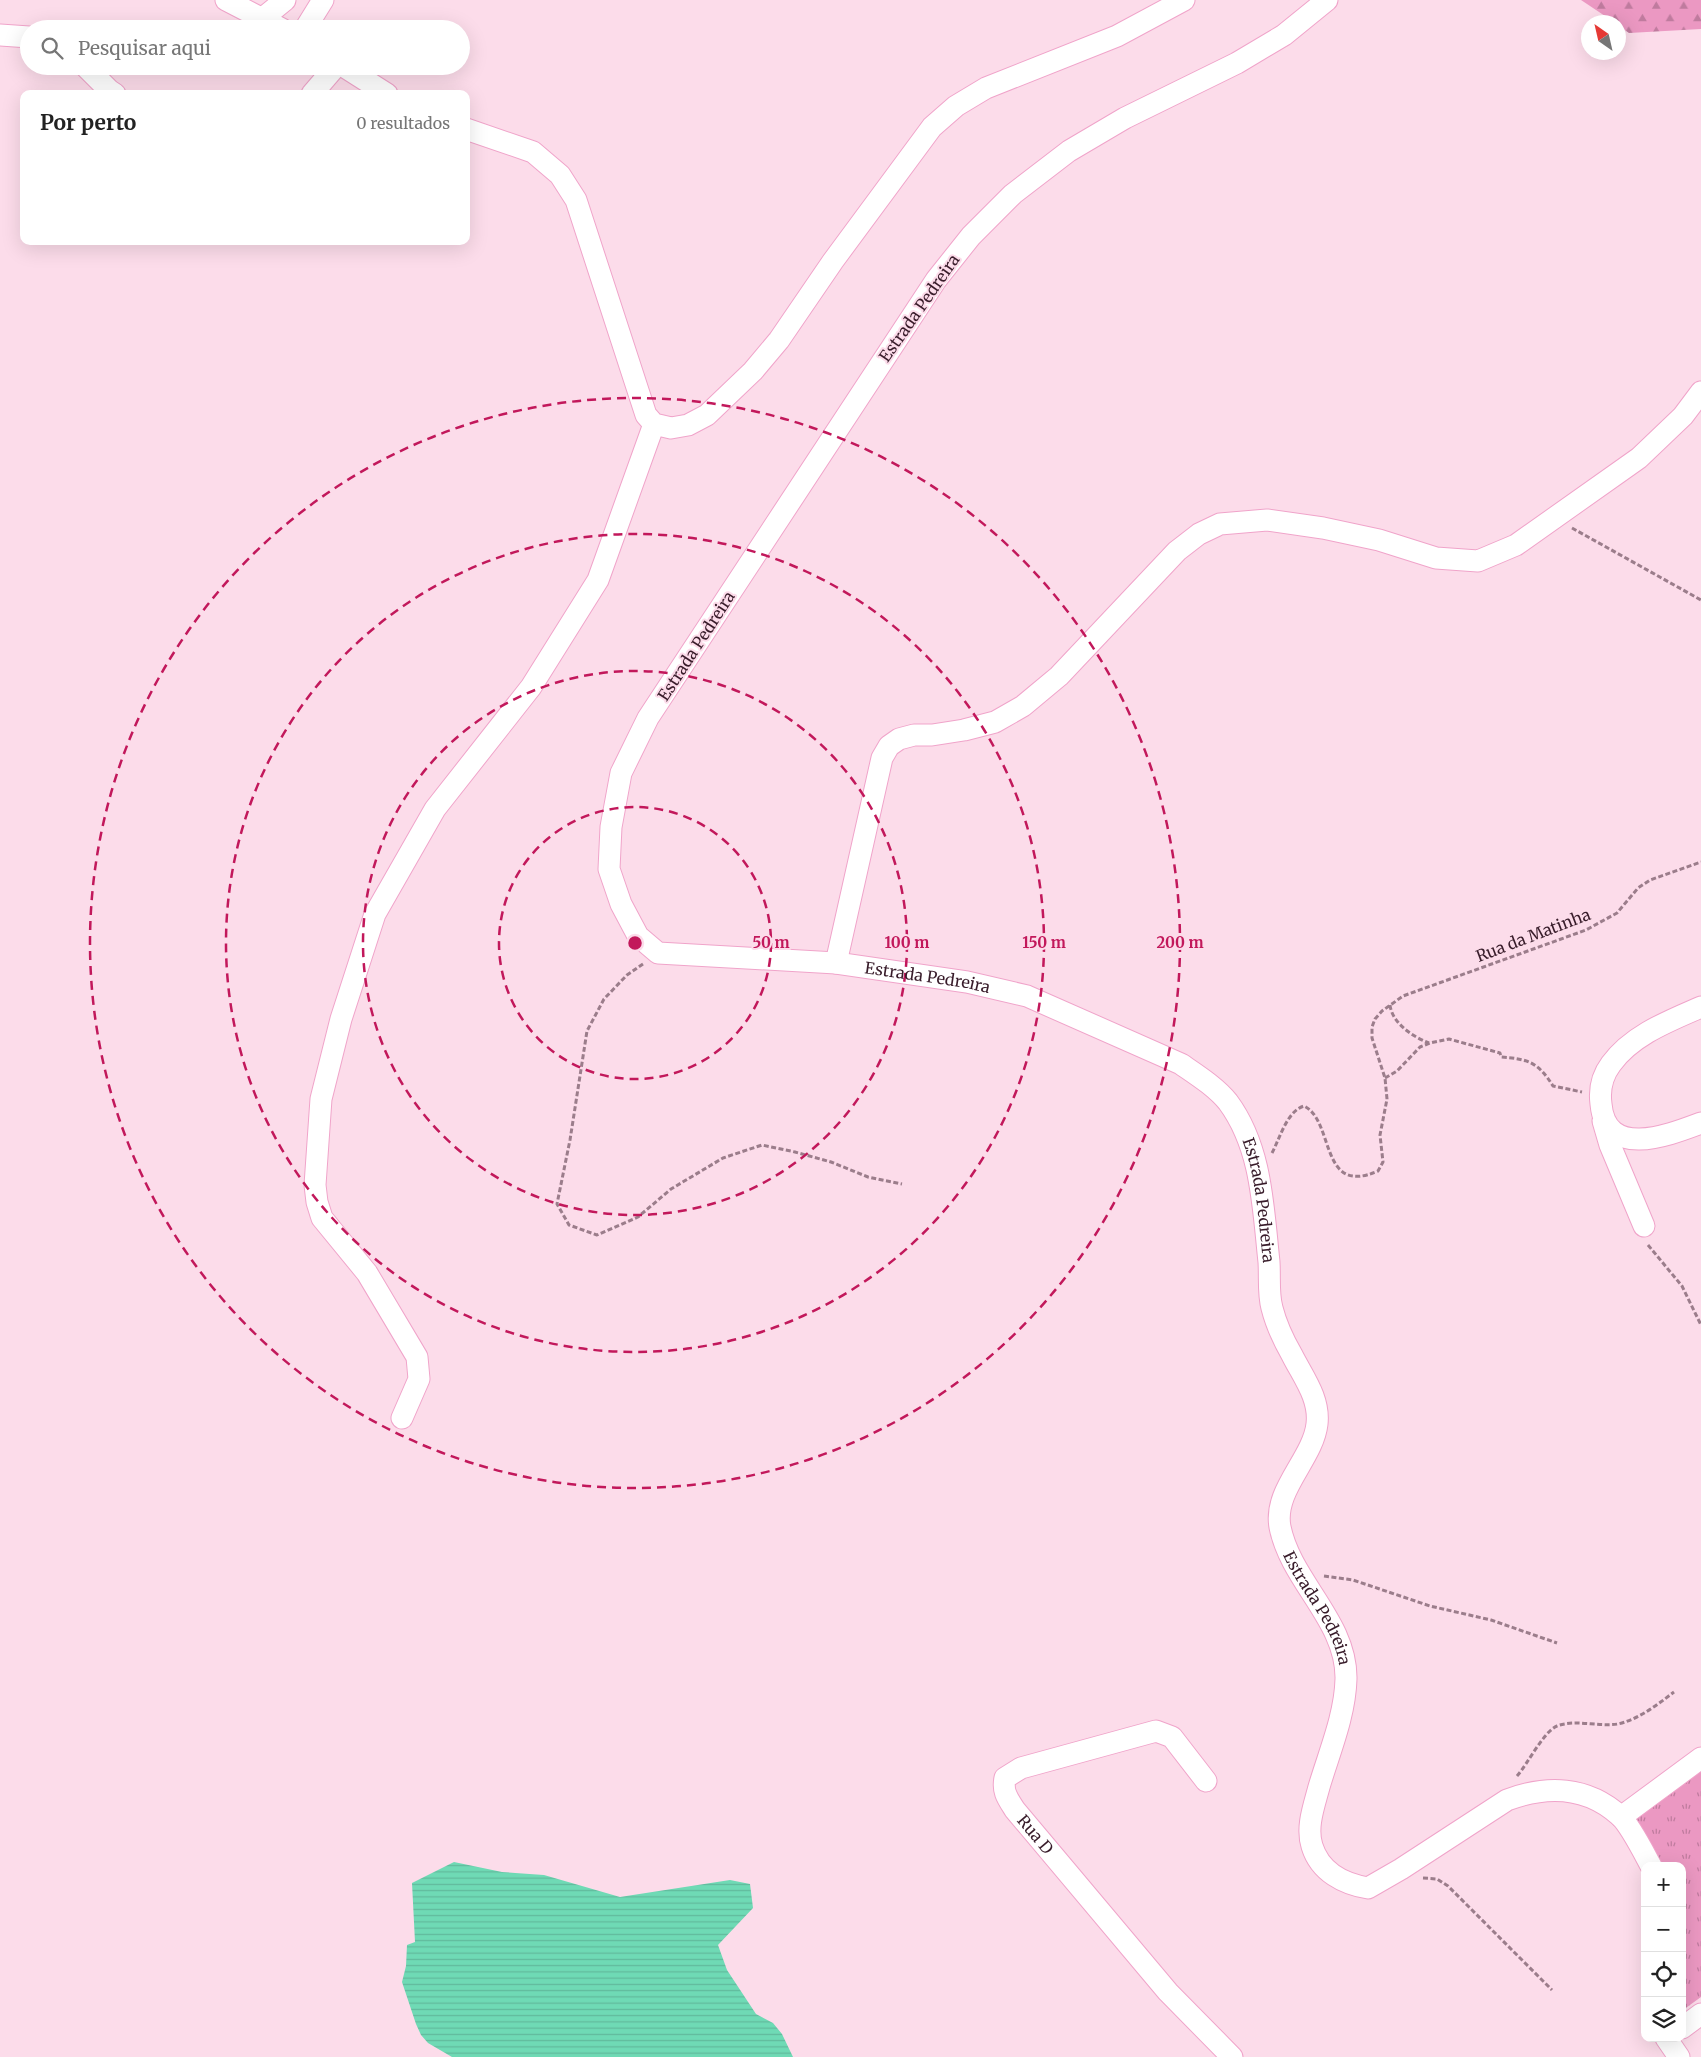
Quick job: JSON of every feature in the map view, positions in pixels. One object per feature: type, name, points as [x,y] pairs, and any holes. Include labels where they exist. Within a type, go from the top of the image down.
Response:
[{"type":"street","points":[[226,0],[266,20]]},
{"type":"street","points":[[262,18],[284,0]]},
{"type":"street","points":[[311,20],[323,0]]},
{"type":"street","points":[[470,130],[533,152],[560,175],[576,200],[646,415],[654,424],[671,428],[688,425],[707,415],[753,371],[779,340],[833,261],[932,127],[956,106],[986,88],[1117,36],[1184,0]]},
{"type":"street","name":"Estrada Pedreira","points":[[1327,0],[1284,35],[1237,63],[1126,118],[1069,152],[1013,194],[971,236],[936,280],[648,718],[622,773],[611,827],[609,869],[621,904],[638,936],[658,953],[836,963],[967,982],[1026,996],[1181,1064],[1201,1077],[1227,1101],[1251,1145],[1259,1176],[1270,1272],[1271,1307],[1317,1407],[1317,1426],[1280,1507],[1280,1526],[1288,1551],[1299,1573],[1329,1622],[1341,1646],[1346,1678],[1342,1710],[1310,1818],[1311,1846],[1320,1863],[1333,1876],[1349,1885],[1368,1888],[1508,1800],[1543,1790],[1568,1790],[1593,1799],[1622,1817],[1649,1862]]},
{"type":"street","points":[[0,35],[20,36]]},
{"type":"street","points":[[94,75],[109,90]]},
{"type":"street","points":[[315,90],[328,75]]},
{"type":"street","points":[[357,75],[381,90]]},
{"type":"street","points":[[836,963],[882,758],[889,746],[899,739],[914,735],[932,735],[964,730],[995,722],[1024,706],[1059,676],[1142,591],[1177,552],[1199,534],[1220,524],[1267,520],[1323,528],[1379,540],[1436,558],[1478,561],[1516,546],[1639,458],[1683,416],[1701,392]]},
{"type":"street","points":[[402,1418],[418,1378],[417,1357],[367,1273],[322,1218],[317,1202],[315,1185],[321,1099],[341,1019],[375,914],[434,809],[531,687],[598,580],[654,424]]},
{"type":"street","points":[[1644,1226],[1606,1135],[1601,1106],[1604,1075],[1612,1063],[1632,1044],[1652,1030],[1701,1007]]},
{"type":"street","points":[[1601,1106],[1616,1133],[1626,1138],[1637,1140],[1659,1137],[1701,1123]]},
{"type":"street","name":"Rua D","points":[[1206,1781],[1172,1737],[1156,1731],[1021,1768],[1006,1778],[1004,1786],[1008,1799],[1015,1810],[1168,1992],[1232,2057]]},
{"type":"street","points":[[1622,1817],[1701,1758]]},
{"type":"street","points":[[1686,2025],[1701,2014]]},
{"type":"street","points":[[1673,2042],[1679,2057]]},
{"type":"path","points":[[1554,518],[1701,600]]},
{"type":"path","name":"Rua da Matinha","points":[[1385,1078],[1375,1051],[1372,1027],[1375,1019],[1403,996],[1586,930],[1618,912],[1638,888],[1650,880],[1701,862]]},
{"type":"path","points":[[658,953],[627,975],[604,999],[587,1031],[570,1140],[557,1204],[569,1225],[597,1235],[638,1217],[671,1189],[723,1158],[762,1146],[796,1152],[831,1162],[868,1177],[902,1184]]},
{"type":"path","points":[[1390,1005],[1391,1013],[1398,1023],[1422,1040],[1430,1043]]},
{"type":"path","points":[[1259,1176],[1292,1114],[1298,1108],[1304,1106],[1310,1109],[1316,1118],[1328,1148],[1338,1167],[1345,1174],[1357,1177],[1378,1171],[1383,1162],[1380,1135],[1387,1099],[1385,1078],[1397,1071],[1420,1047],[1449,1039],[1500,1053],[1501,1058],[1526,1059],[1540,1068],[1553,1086],[1601,1106]]},
{"type":"path","points":[[1644,1226],[1636,1230],[1682,1286],[1701,1326]]},
{"type":"path","points":[[1299,1573],[1353,1580],[1430,1606],[1491,1620],[1557,1643]]},
{"type":"path","points":[[1512,1781],[1533,1755],[1544,1737],[1556,1726],[1617,1724],[1641,1715],[1674,1692]]},
{"type":"path","points":[[1421,1878],[1437,1879],[1448,1886],[1552,1990]]},
{"type":"green space","points":[[1581,0],[1701,0],[1701,29],[1629,33],[1626,31],[1626,15],[1604,15]]},
{"type":"green space","points":[[1701,1763],[1701,1997],[1686,2008],[1686,1862],[1659,1862],[1637,1824],[1636,1813]]},
{"type":"shaded area","points":[[454,1862],[502,1872],[544,1875],[620,1897],[730,1880],[750,1884],[753,1908],[718,1945],[727,1970],[756,2014],[773,2023],[782,2034],[793,2057],[452,2057],[428,2043],[421,2035],[402,1982],[406,1966],[407,1945],[415,1942],[412,1883]]}]
